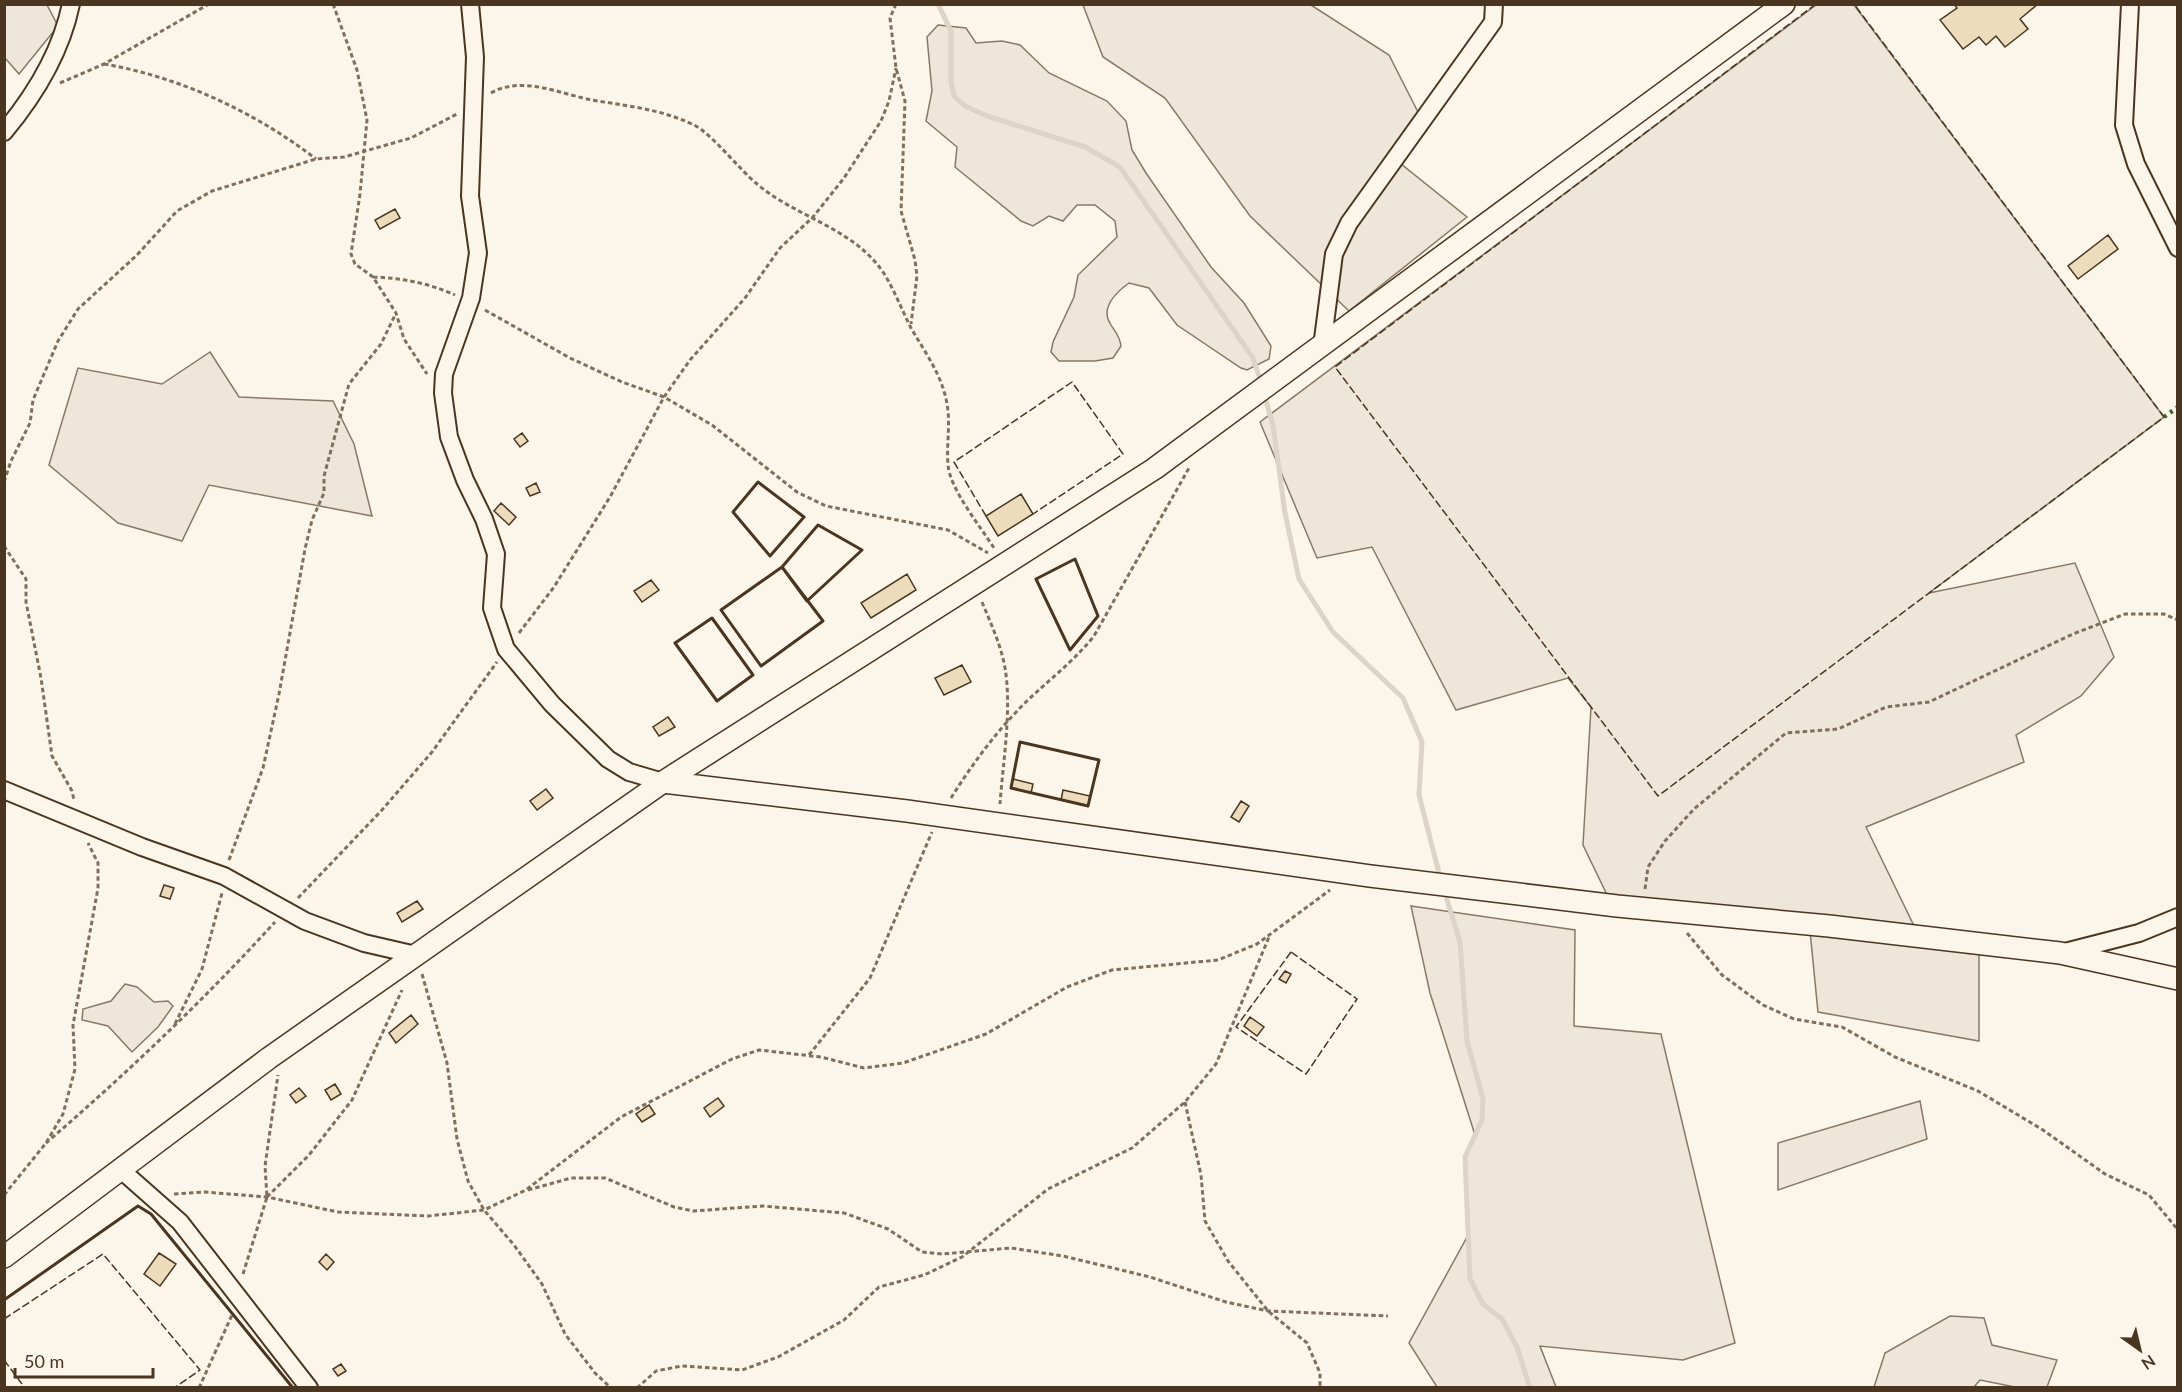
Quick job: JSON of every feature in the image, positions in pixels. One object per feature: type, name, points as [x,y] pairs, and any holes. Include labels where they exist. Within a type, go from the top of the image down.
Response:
[{"type":"street","points":[[4,132],[28,104],[65,34],[71,4]]},
{"type":"street","points":[[470,4],[475,57],[470,196],[478,253],[470,302],[444,374],[443,393],[449,437],[465,480],[484,519],[496,554],[492,608],[496,625],[507,649],[552,704],[608,759],[629,772],[663,782],[939,816],[1351,873],[1643,909],[1829,926],[2060,953],[2178,979]]},
{"type":"street","points":[[1322,347],[1334,254],[1349,223],[1493,22],[1494,4]]},
{"type":"street","points":[[4,1257],[282,1049],[663,782],[1154,469],[1784,4]]},
{"type":"street","points":[[2130,4],[2124,125],[2136,164],[2178,248]]},
{"type":"street","points":[[4,790],[78,822],[224,876],[305,921],[364,943],[416,955]]},
{"type":"street","points":[[2060,953],[2139,933],[2178,917]]},
{"type":"street","points":[[120,1170],[180,1222],[309,1388]]},
{"type":"path","points":[[28,104],[51,87],[104,64],[209,4]]},
{"type":"path","points":[[333,4],[357,70],[367,120],[351,254],[355,264],[373,277],[396,314],[404,339],[418,362],[443,393]]},
{"type":"path","points":[[896,4],[890,18],[896,68],[905,101],[901,211],[915,260],[917,276],[910,326]]},
{"type":"path","points":[[104,64],[142,70],[234,107],[289,138],[316,159]]},
{"type":"path","points":[[4,482],[11,461],[30,423],[33,400],[58,341],[78,309],[137,255],[177,211],[212,191],[316,159],[344,158],[411,138],[436,127],[498,89],[524,86],[647,108],[696,125],[758,185],[848,238],[872,256],[886,277],[943,387],[951,432],[948,465],[952,481],[1004,564]]},
{"type":"path","points":[[373,277],[402,278],[439,288],[513,324],[570,358],[622,382],[664,397],[712,425],[797,492],[826,506],[948,530],[975,543],[1004,564]]},
{"type":"path","points":[[175,1026],[202,969],[219,911],[224,876],[239,828],[263,768],[305,549],[312,520],[324,493],[324,476],[349,384],[381,344],[396,314]]},
{"type":"path","points":[[809,1055],[870,978],[939,816],[1006,723],[1029,699],[1076,659],[1094,636],[1168,501],[1193,462]]},
{"type":"path","points":[[4,546],[26,579],[27,602],[52,756],[72,791],[78,822],[98,863],[98,888],[73,1025],[75,1069],[63,1114],[46,1143],[4,1195]]},
{"type":"path","points":[[975,583],[1000,647],[1005,671],[1006,723],[999,824]]},
{"type":"path","points":[[1643,909],[1648,867],[1665,841],[1694,809],[1786,733],[1838,729],[1886,707],[1929,702],[2073,634],[2125,614],[2164,614],[2178,620]]},
{"type":"path","points":[[526,1190],[621,1117],[732,1059],[759,1050],[809,1055],[864,1068],[903,1063],[986,1034],[1067,987],[1112,970],[1218,960],[1257,944],[1351,873]]},
{"type":"path","points":[[1673,911],[1695,946],[1722,975],[1763,1005],[1794,1019],[1842,1027],[1894,1057],[1978,1091],[2043,1130],[2105,1174],[2149,1195],[2178,1230]]},
{"type":"path","points":[[636,1388],[656,1371],[682,1366],[742,1370],[778,1358],[844,1320],[879,1287],[924,1275],[967,1253],[1048,1189],[1132,1148],[1185,1102],[1216,1064],[1270,935]]},
{"type":"path","points":[[416,955],[447,1064],[457,1139],[465,1171],[484,1210],[542,1284],[565,1334],[595,1373],[611,1388]]},
{"type":"path","points":[[267,1197],[309,1155],[352,1100],[404,984]]},
{"type":"path","points":[[199,1388],[238,1295],[267,1197],[266,1166],[282,1049]]},
{"type":"path","points":[[1185,1102],[1201,1175],[1205,1221],[1228,1261],[1268,1311],[1307,1343],[1320,1373],[1320,1388]]},
{"type":"path","points":[[151,1195],[204,1192],[267,1197],[338,1212],[428,1216],[484,1210],[526,1190],[572,1178],[605,1178],[674,1207],[693,1211],[763,1206],[844,1213],[888,1229],[922,1252],[967,1253],[1011,1248],[1063,1256],[1150,1277],[1226,1302],[1268,1311],[1388,1316]]},
{"type":"shaded area","points":[[4,5],[47,5],[58,26],[19,74],[5,58]]},
{"type":"shaded area","points":[[1083,5],[1311,5],[1389,55],[1423,122],[1395,159],[1467,217],[1349,311],[1250,216],[1165,98],[1103,57]]},
{"type":"shaded area","points":[[1816,5],[1854,5],[2164,417],[1929,593],[2075,563],[2114,657],[2081,696],[2016,735],[2024,762],[1866,827],[1918,934],[1979,941],[1979,1041],[1818,1012],[1809,921],[1611,903],[1583,845],[1591,707],[1568,678],[1456,710],[1372,547],[1317,558],[1260,422]]},
{"type":"shaded area","points":[[938,25],[966,28],[976,43],[1002,41],[1020,45],[1049,73],[1107,101],[1126,121],[1132,150],[1146,173],[1211,267],[1244,303],[1271,346],[1269,359],[1247,370],[1241,368],[1177,325],[1149,288],[1129,283],[1116,294],[1108,308],[1108,319],[1119,337],[1121,346],[1113,358],[1095,361],[1059,361],[1051,352],[1053,342],[1074,297],[1078,275],[1117,237],[1115,221],[1095,205],[1077,205],[1063,221],[1049,216],[1033,226],[1021,221],[955,167],[957,147],[926,121],[932,91],[927,37]]},
{"type":"shaded area","points":[[210,352],[239,397],[333,401],[354,444],[372,516],[209,485],[182,541],[118,523],[49,465],[78,368],[162,384]]},
{"type":"shaded area","points":[[1411,906],[1575,930],[1574,1026],[1661,1034],[1735,1343],[1683,1360],[1540,1346],[1556,1387],[1437,1387],[1409,1343],[1467,1237],[1465,1157],[1475,1135],[1430,993]]},
{"type":"shaded area","points":[[125,984],[137,987],[154,1002],[168,1001],[173,1006],[158,1027],[132,1052],[108,1026],[82,1020],[83,1009],[111,1001]]},
{"type":"shaded area","points":[[1920,1101],[1927,1139],[1778,1190],[1778,1143]]},
{"type":"shaded area","points":[[1950,1316],[1984,1318],[1992,1345],[2057,1360],[2047,1387],[2015,1387],[1980,1380],[1974,1387],[1874,1387],[1885,1353]]},
{"type":"building","points":[[1954,4],[2038,4],[2020,19],[2028,29],[2005,47],[1996,36],[1986,45],[1979,37],[1963,49],[1940,20],[1957,8]]},
{"type":"building","points":[[395,209],[400,218],[380,229],[375,220]]},
{"type":"building","points":[[2108,235],[2118,249],[2078,279],[2068,266]]},
{"type":"building","points":[[522,433],[528,441],[520,447],[514,439]]},
{"type":"building","points":[[536,483],[540,492],[530,496],[526,488]]},
{"type":"building","points":[[1021,494],[1033,514],[998,536],[986,516]]},
{"type":"building","points":[[501,503],[516,517],[509,525],[494,511]]},
{"type":"building","points":[[907,574],[916,590],[871,618],[861,603]]},
{"type":"building","points":[[651,580],[659,590],[642,602],[634,591]]},
{"type":"building","points":[[962,665],[971,682],[944,695],[935,678]]},
{"type":"building","points":[[668,717],[675,727],[659,736],[653,727]]},
{"type":"building","points":[[1013,779],[1033,784],[1031,793],[1011,788]]},
{"type":"building","points":[[546,789],[553,798],[537,810],[530,801]]},
{"type":"building","points":[[1063,790],[1090,796],[1088,806],[1061,800]]},
{"type":"building","points":[[1241,801],[1249,806],[1239,822],[1231,817]]},
{"type":"building","points":[[164,885],[174,888],[170,899],[160,896]]},
{"type":"building","points":[[417,901],[423,909],[402,922],[397,913]]},
{"type":"building","points":[[1285,971],[1291,974],[1286,983],[1279,979]]},
{"type":"building","points":[[411,1015],[418,1024],[396,1043],[389,1033]]},
{"type":"building","points":[[1250,1017],[1264,1027],[1257,1036],[1244,1026]]},
{"type":"building","points":[[335,1084],[341,1094],[331,1100],[325,1090]]},
{"type":"building","points":[[299,1088],[306,1096],[296,1103],[290,1095]]},
{"type":"building","points":[[718,1098],[724,1106],[710,1117],[704,1108]]},
{"type":"building","points":[[649,1105],[655,1114],[642,1122],[636,1114]]},
{"type":"building","points":[[159,1253],[176,1264],[160,1286],[144,1274]]},
{"type":"building","points":[[326,1254],[334,1262],[327,1270],[319,1262]]},
{"type":"building","points":[[341,1364],[346,1371],[338,1376],[333,1369]]},
{"type":"waterway","points":[[938,4],[951,31],[951,81],[954,96],[965,106],[987,116],[1085,147],[1120,167],[1253,358],[1262,385]]},
{"type":"waterway","points":[[1264,394],[1273,425],[1285,513],[1299,579],[1333,632],[1403,698],[1422,742],[1419,795],[1441,881]]},
{"type":"waterway","points":[[1444,890],[1460,942],[1467,1041],[1483,1099],[1482,1120],[1465,1157],[1470,1279],[1483,1304],[1502,1319],[1517,1347],[1530,1388]]},
{"type":"hedge","points":[[2164,417],[2178,407]]},
{"type":"fence","points":[[1816,4],[1335,367],[1658,796],[2164,417],[1854,4]]},
{"type":"fence","points":[[986,516],[954,462],[1072,382],[1123,454],[1033,514]]},
{"type":"fence","points":[[1291,952],[1357,999],[1306,1074],[1236,1027],[1291,952]]},
{"type":"fence","points":[[4,1319],[103,1254],[200,1370],[174,1388]]},
{"type":"fence","points":[[4,1360],[25,1388]]},
{"type":"wall","points":[[758,482],[804,517],[770,556],[733,512],[758,482]]},
{"type":"wall","points":[[818,525],[862,550],[807,601],[782,567],[818,525]]},
{"type":"wall","points":[[1075,559],[1098,616],[1070,650],[1036,579],[1075,559]]},
{"type":"wall","points":[[782,567],[823,621],[761,666],[721,610],[782,567]]},
{"type":"wall","points":[[712,618],[753,675],[717,701],[675,643],[712,618]]},
{"type":"wall","points":[[1020,742],[1099,760],[1088,806],[1011,788],[1020,742]]},
{"type":"wall","points":[[4,1300],[138,1206],[151,1214],[293,1388]]}]
